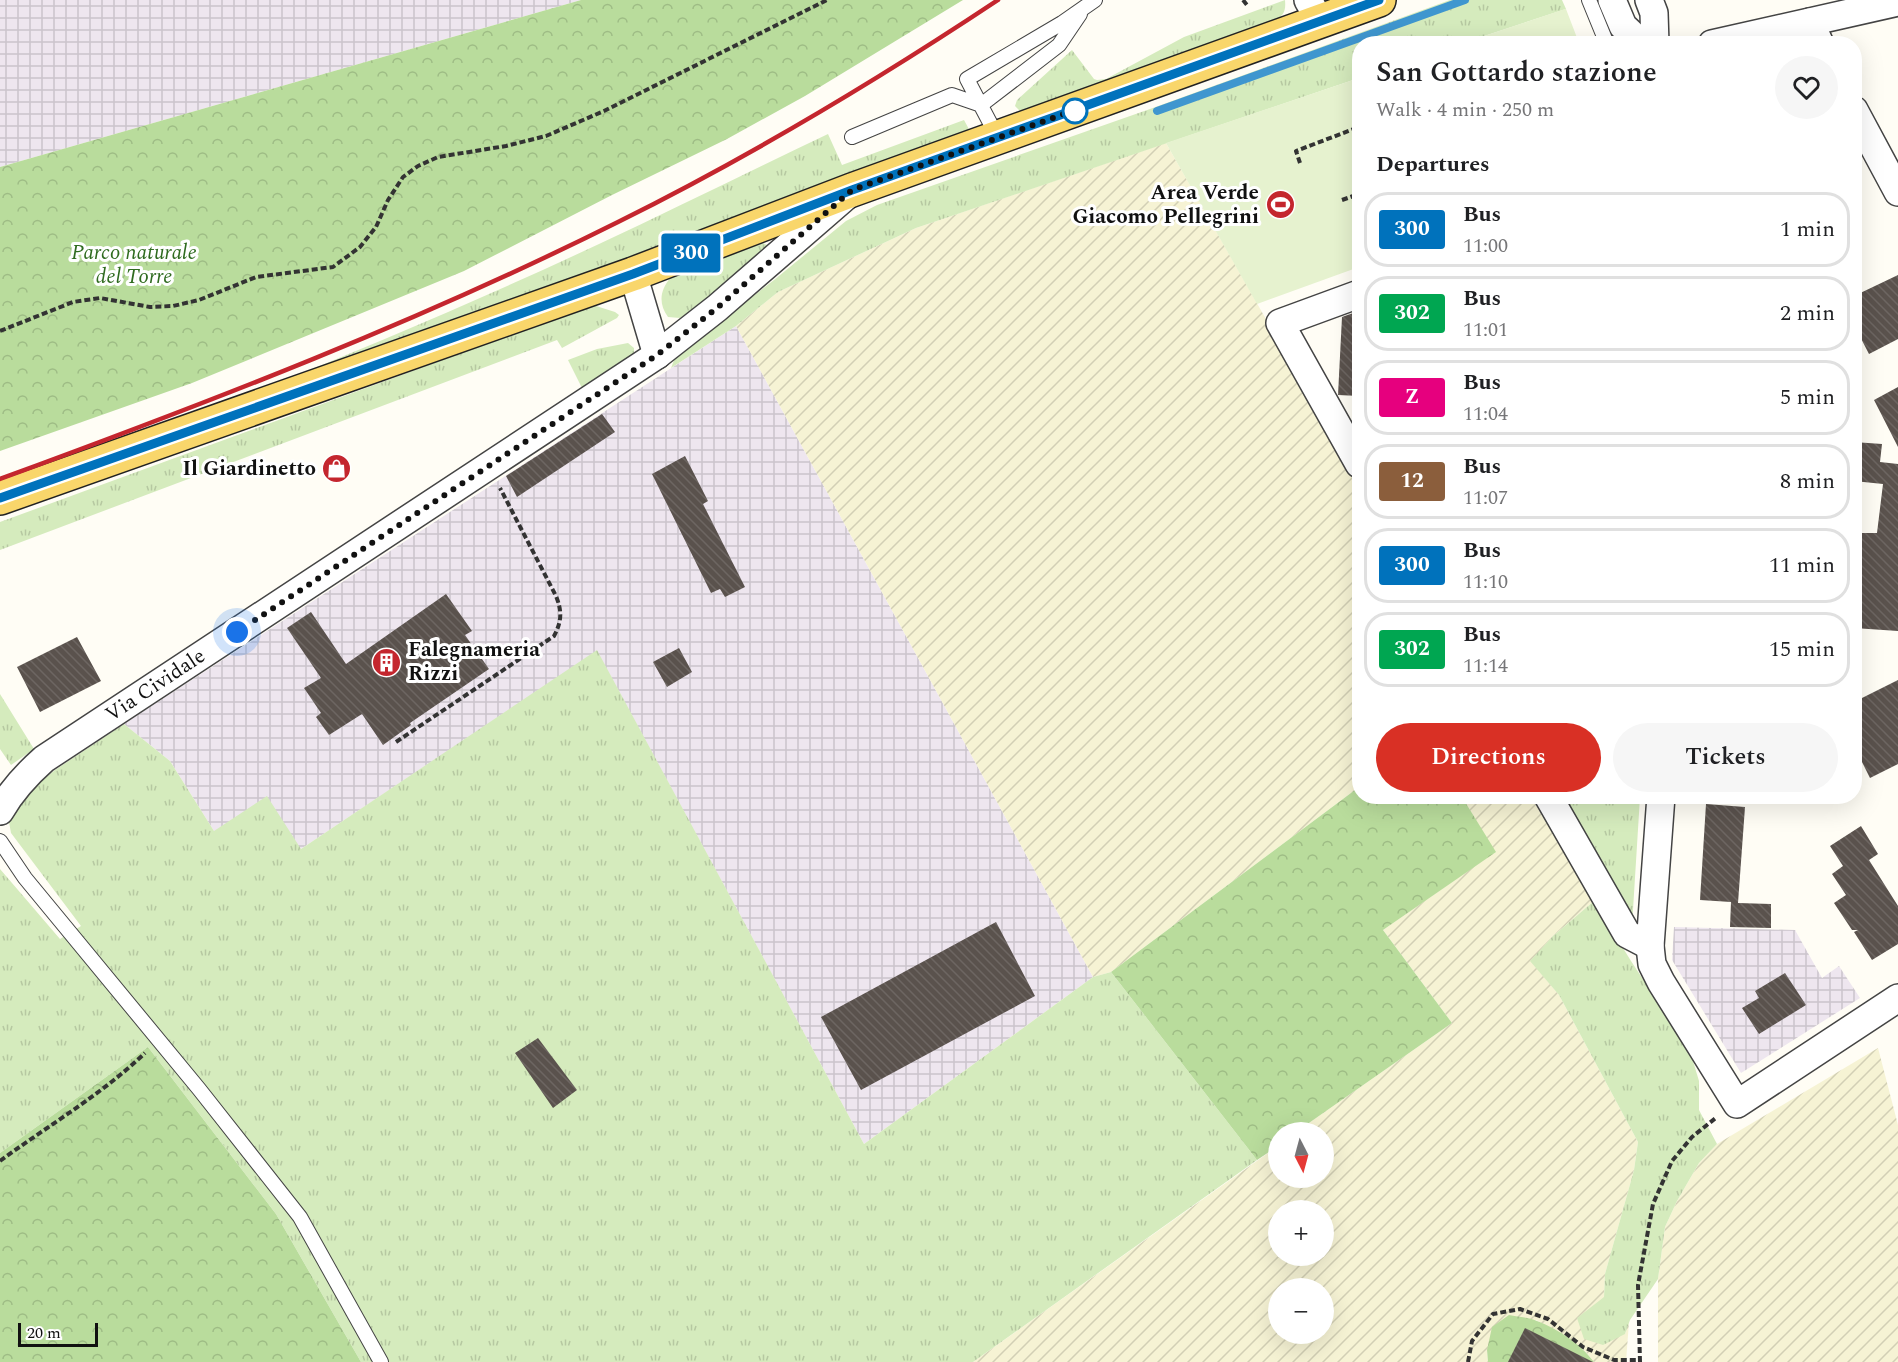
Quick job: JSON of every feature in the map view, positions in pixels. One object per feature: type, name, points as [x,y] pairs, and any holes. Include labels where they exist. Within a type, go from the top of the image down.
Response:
[{"type":"main road","name":"Via Cividale","points":[[0,498],[633,274],[852,190],[998,138],[1314,11],[1379,0]]},
{"type":"street","points":[[1612,0],[1623,26],[1634,36]]},
{"type":"street","points":[[1649,0],[1654,13],[1654,36]]},
{"type":"street","points":[[1787,36],[1815,33],[1898,2]]},
{"type":"street","points":[[1862,125],[1898,192]]},
{"type":"street","name":"Via Cividale","points":[[0,811],[24,776],[44,759],[489,466],[658,360],[852,190]]},
{"type":"street","points":[[633,274],[658,360]]},
{"type":"street","points":[[1352,297],[1281,323],[1352,451]]},
{"type":"street","points":[[1553,804],[1627,934],[1650,946]]},
{"type":"street","points":[[1660,804],[1650,956],[1656,973],[1737,1104],[1898,998]]},
{"type":"lane","points":[[1588,0],[1604,36]]},
{"type":"lane","points":[[981,105],[1059,45],[1090,4]]},
{"type":"lane","points":[[998,138],[968,78],[1090,4]]},
{"type":"lane","points":[[852,137],[952,95],[981,105]]},
{"type":"lane","points":[[0,841],[25,878],[159,1040],[300,1218],[381,1362]]},
{"type":"path","points":[[0,331],[73,302],[100,298],[150,307],[173,306],[199,300],[256,277],[333,267],[360,247],[375,227],[388,200],[403,177],[418,166],[438,157],[506,146],[546,136],[604,111],[827,0]]},
{"type":"path","points":[[1243,0],[1247,5]]},
{"type":"path","points":[[1300,163],[1296,151],[1352,130]]},
{"type":"path","points":[[1342,200],[1352,196]]},
{"type":"path","points":[[396,742],[554,636],[560,624],[561,615],[555,596],[489,466]]},
{"type":"path","points":[[0,1161],[75,1110],[125,1072],[159,1040]]},
{"type":"path","points":[[1468,1362],[1472,1341],[1493,1314],[1520,1309],[1548,1318],[1583,1347],[1614,1360],[1640,1361],[1638,1285],[1653,1204],[1672,1161],[1692,1137],[1707,1124]]},
{"type":"shaded area","points":[[0,0],[581,0],[0,167]]},
{"type":"shaded area","points":[[1166,143],[1352,471],[1352,792],[1111,972],[1093,977],[736,326],[778,292],[916,228]]},
{"type":"shaded area","points":[[736,326],[1093,977],[864,1144],[597,651],[301,849],[214,831],[170,761],[124,724]]},
{"type":"shaded area","points":[[1466,804],[1535,804],[1594,901],[1553,936],[1531,961],[1559,995],[1638,1142],[1634,1170],[1605,1274],[1604,1297],[1625,1334],[1629,1322],[1626,1362],[1594,1362],[1586,1352],[1562,1334],[1536,1320],[1487,1350],[1488,1362],[973,1362],[1268,1153],[1268,1188],[1334,1188],[1334,1122],[1310,1122],[1452,1023],[1383,930],[1495,852]]},
{"type":"shaded area","points":[[1674,927],[1795,930],[1822,978],[1839,966],[1860,998],[1741,1073],[1672,960]]},
{"type":"shaded area","points":[[1878,1048],[1898,1125],[1898,1362],[1658,1362],[1658,1279],[1665,1227],[1699,1163],[1717,1144]]},
{"type":"green space","name":"Parco naturale del Torre","points":[[581,0],[963,0],[805,96],[727,139],[464,271],[192,383],[0,451],[0,167]]},
{"type":"green space","points":[[1285,0],[1284,12],[1275,21],[1022,113],[1015,106],[1017,100],[1072,50],[1094,79],[1106,79],[1184,37]]},
{"type":"green space","points":[[1450,0],[1562,0],[1566,9],[1484,36],[1352,36],[1352,80],[916,228],[778,292],[736,326],[671,368],[676,355],[846,221],[877,205]]},
{"type":"green space","points":[[1565,9],[1576,36],[1484,36]]},
{"type":"green space","name":"Area Verde Giacomo Pellegrini","points":[[1352,80],[1352,270],[1257,304],[1166,143]]},
{"type":"green space","points":[[964,120],[971,133],[215,408],[504,287],[828,134],[842,165]]},
{"type":"green space","points":[[763,243],[768,248],[730,286],[680,318],[668,317],[663,307],[662,297],[664,287],[671,277]]},
{"type":"green space","points":[[593,305],[619,315],[562,348],[557,340],[0,550],[0,522]]},
{"type":"green space","points":[[628,343],[634,348],[634,353],[617,367],[582,388],[568,360],[597,349]]},
{"type":"green space","points":[[597,650],[864,1144],[1093,977],[1111,972],[1257,1160],[973,1362],[361,1362],[276,1214],[148,1047],[0,1153],[0,869],[60,939],[81,926],[11,833],[9,822],[24,795],[55,770],[124,724],[170,761],[214,831],[267,796],[301,849]]},
{"type":"green space","points":[[0,694],[34,749],[11,765],[0,749]]},
{"type":"green space","points":[[1352,792],[1352,804],[1466,804],[1496,852],[1383,930],[1452,1023],[1310,1122],[1268,1122],[1268,1153],[1257,1160],[1111,972]]},
{"type":"green space","points":[[1563,804],[1640,804],[1632,926]]},
{"type":"green space","points":[[1594,901],[1690,1051],[1699,1081],[1699,1110],[1717,1144],[1699,1163],[1665,1227],[1658,1279],[1630,1320],[1625,1334],[1603,1345],[1584,1339],[1577,1318],[1604,1297],[1605,1274],[1634,1170],[1638,1142],[1559,995],[1530,961],[1553,936]]},
{"type":"green space","points":[[148,1047],[276,1214],[361,1362],[0,1362],[0,1153]]},
{"type":"green space","points":[[1509,1315],[1534,1320],[1553,1328],[1576,1343],[1594,1362],[1488,1362],[1487,1350],[1492,1327]]},
{"type":"building","points":[[1898,275],[1898,339],[1869,354],[1862,340],[1862,292]]},
{"type":"building","points":[[1352,313],[1352,396],[1338,395],[1342,317]]},
{"type":"building","points":[[1898,387],[1898,447],[1874,400]]},
{"type":"building","points":[[602,414],[615,432],[517,497],[506,476]]},
{"type":"building","points":[[1862,443],[1882,444],[1880,462],[1898,464],[1898,631],[1862,629],[1862,533],[1877,533],[1883,484],[1862,482]]},
{"type":"building","points":[[685,456],[708,501],[703,504],[745,587],[725,597],[720,589],[711,593],[652,474]]},
{"type":"building","points":[[446,594],[472,631],[465,635],[489,669],[410,723],[411,725],[383,745],[362,714],[329,735],[316,717],[321,713],[304,688],[321,678],[287,628],[311,612],[346,664]]},
{"type":"building","points":[[77,637],[101,681],[40,712],[17,667]]},
{"type":"building","points":[[679,648],[692,672],[667,687],[653,662]]},
{"type":"building","points":[[1898,680],[1898,764],[1870,778],[1862,762],[1862,698]]},
{"type":"building","points":[[1706,804],[1745,807],[1738,903],[1771,904],[1771,928],[1730,927],[1731,902],[1700,900]]},
{"type":"building","points":[[1861,826],[1878,854],[1869,860],[1898,906],[1898,944],[1872,960],[1854,932],[1858,930],[1852,930],[1834,903],[1846,895],[1832,874],[1843,866],[1830,846]]},
{"type":"building","points":[[996,922],[1035,996],[861,1090],[821,1017]]},
{"type":"building","points":[[1785,973],[1806,1005],[1759,1034],[1742,1008],[1759,998],[1755,991]]},
{"type":"building","points":[[538,1038],[577,1090],[553,1108],[515,1053]]},
{"type":"building","points":[[1525,1328],[1593,1362],[1508,1362]]},
{"type":"waterway","points":[[1365,36],[1465,0]]},
{"type":"waterway","points":[[1157,111],[1352,41]]},
{"type":"railway","points":[[0,479],[313,359],[543,259],[764,145],[906,60],[998,0]]},
{"type":"bus line","name":"300","points":[[0,498],[693,253],[852,190],[1379,0]]},
{"type":"place","name":"Area Verde Giacomo Pellegrini","points":[[1280,205]]},
{"type":"place","name":"Il Giardinetto","points":[[337,469]]},
{"type":"place","name":"Falegnameria Rizzi","points":[[387,662]]},
{"type":"route","points":[[237,632],[657,355],[717,308],[852,190],[1078,109],[1075,111]]}]
